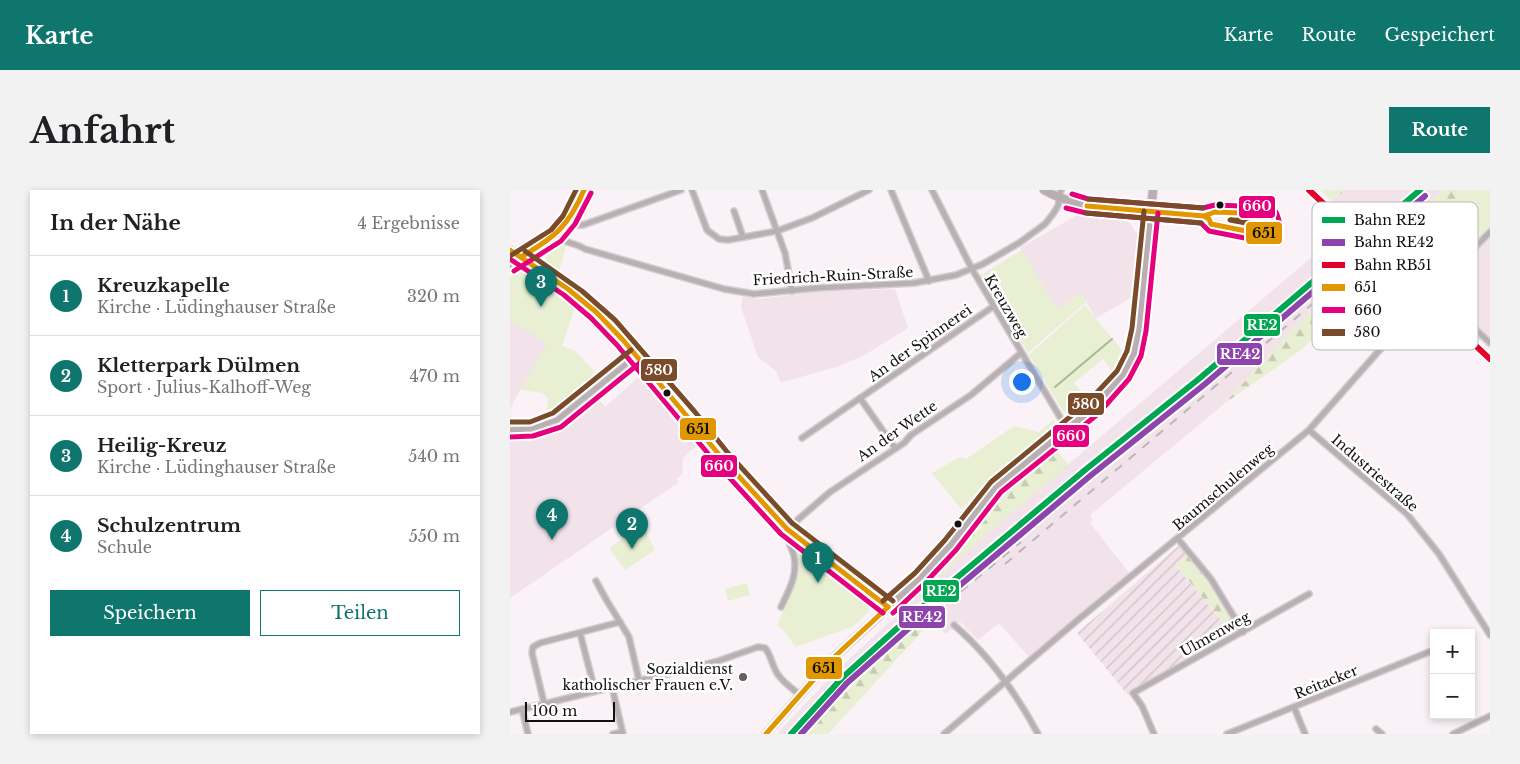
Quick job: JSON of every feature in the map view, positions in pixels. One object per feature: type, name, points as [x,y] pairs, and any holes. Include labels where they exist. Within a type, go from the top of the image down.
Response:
[{"type":"street","points":[[510,265],[556,236],[569,220],[584,190]]},
{"type":"street","points":[[569,220],[576,225],[583,225],[681,190]]},
{"type":"street","points":[[692,190],[710,233],[723,240],[777,231],[812,218],[869,190]]},
{"type":"street","points":[[762,190],[789,268],[792,290]]},
{"type":"street","points":[[891,190],[929,281]]},
{"type":"street","name":"Kreuzweg","points":[[932,190],[972,269],[1067,429]]},
{"type":"street","points":[[1044,190],[1060,194],[1087,206],[1194,215]]},
{"type":"street","points":[[766,734],[830,661],[920,578],[996,487],[1067,429],[1110,391],[1123,375],[1131,359],[1139,329],[1153,190]]},
{"type":"street","name":"Friedrich-Ruin-Straße","points":[[556,236],[586,249],[724,289],[742,292],[760,294],[792,290],[901,284],[929,281],[956,275],[972,269],[1018,243],[1045,224],[1058,206],[1060,194]]},
{"type":"street","points":[[734,211],[743,237]]},
{"type":"street","name":"Baumschulenweg","points":[[1478,244],[1490,232]]},
{"type":"street","points":[[510,250],[582,300],[609,325],[689,416],[722,458],[787,529],[888,607]]},
{"type":"street","name":"An der Spinnerei","points":[[802,438],[994,306]]},
{"type":"street","points":[[1478,332],[1490,343]]},
{"type":"street","name":"Baumschulenweg","points":[[944,734],[1309,430],[1380,350]]},
{"type":"street","name":"An der Wette","points":[[787,529],[825,495],[904,443],[911,435],[971,395],[1022,353]]},
{"type":"street","points":[[510,430],[531,429],[557,420],[636,356]]},
{"type":"street","name":"An der Spinnerei","points":[[860,398],[895,448]]},
{"type":"street","name":"Industriestraße","points":[[1309,430],[1407,514],[1439,554],[1490,635]]},
{"type":"street","points":[[781,607],[793,580],[795,570],[794,555],[786,534],[787,529]]},
{"type":"street","points":[[1178,539],[1211,578],[1243,632]]},
{"type":"street","points":[[596,581],[629,637],[639,680]]},
{"type":"street","name":"Ulmenweg","points":[[1154,734],[1142,706],[1133,693],[1308,594]]},
{"type":"street","points":[[544,703],[532,653],[533,647],[540,643],[620,622]]},
{"type":"street","points":[[954,624],[968,636],[1006,681],[1038,734]]},
{"type":"street","points":[[580,633],[595,691]]},
{"type":"street","points":[[510,712],[718,661],[758,647],[765,648],[770,654],[773,667],[779,677],[800,695]]},
{"type":"street","name":"Reitacker","points":[[1227,734],[1430,652]]},
{"type":"street","points":[[612,686],[623,733],[613,734]]},
{"type":"street","points":[[1294,707],[1305,734]]},
{"type":"street","points":[[522,709],[528,734]]},
{"type":"street","points":[[1453,734],[1490,716]]},
{"type":"street","points":[[1376,728],[1382,734]]},
{"type":"shaded area","points":[[1346,190],[1443,190],[1430,202],[1333,202],[1331,200]]},
{"type":"shaded area","points":[[1081,213],[1125,216],[1140,239],[1134,296],[1096,318],[1081,294],[1057,309],[1020,248]]},
{"type":"shaded area","points":[[1484,239],[1490,245],[1490,343],[1478,332],[1478,245]]},
{"type":"shaded area","points":[[1312,257],[1312,310],[1224,404],[1090,515],[1093,520],[1090,523],[1130,574],[1029,657],[999,623],[978,640],[960,622],[946,634],[926,621],[921,622],[904,633],[875,658],[798,734],[777,734],[835,672],[969,549]]},
{"type":"shaded area","points":[[895,289],[908,328],[863,356],[836,367],[783,382],[781,382],[776,371],[758,357],[741,307],[743,297],[760,299],[814,292]]},
{"type":"shaded area","points":[[510,320],[548,343],[516,397],[511,407],[510,418]]},
{"type":"shaded area","points":[[1478,346],[1490,357],[1490,364],[1475,350],[1478,350]]},
{"type":"shaded area","points":[[640,376],[700,443],[683,458],[682,474],[676,479],[679,482],[510,598],[510,439],[543,437],[555,432],[564,427],[598,398],[605,407]]},
{"type":"shaded area","points":[[1183,542],[1191,552],[1176,566],[1233,635],[1205,653],[1128,695],[1077,633]]},
{"type":"green space","points":[[1320,190],[1346,190],[1331,200]]},
{"type":"green space","points":[[1443,190],[1466,190],[1451,202],[1430,202]]},
{"type":"green space","points":[[1466,190],[1490,190],[1490,245],[1484,239],[1478,245],[1478,202],[1451,202]]},
{"type":"green space","points":[[562,244],[566,246],[559,272],[546,263],[546,256],[555,246]]},
{"type":"green space","points":[[1022,250],[1057,309],[1081,294],[1086,302],[1028,353],[981,275]]},
{"type":"green space","points":[[524,269],[576,304],[562,346],[575,351],[595,372],[590,376],[594,380],[591,382],[594,386],[556,417],[546,420],[548,399],[543,393],[520,390],[547,344],[510,320],[510,278],[518,271]]},
{"type":"green space","points":[[1085,305],[1123,352],[1113,372],[1103,359],[1074,383],[1087,400],[1073,412],[1067,413],[1063,411],[1029,355]]},
{"type":"green space","points":[[1312,311],[1312,339],[1301,350],[1224,404]]},
{"type":"green space","points":[[1054,419],[1056,427],[992,479],[961,509],[932,473],[960,457],[966,459],[1014,426],[1039,432]]},
{"type":"green space","points":[[1053,447],[1069,465],[975,544],[915,599],[906,591],[980,509],[985,511],[1001,490]]},
{"type":"green space","points":[[643,526],[655,550],[625,570],[609,548]]},
{"type":"green space","points":[[790,539],[870,604],[869,611],[854,626],[795,647],[785,631],[777,626],[795,581]]},
{"type":"green space","points":[[1191,552],[1248,627],[1233,635],[1176,565]]},
{"type":"green space","points":[[747,583],[750,595],[728,601],[725,589]]},
{"type":"green space","points":[[926,621],[928,625],[828,734],[798,734],[840,690],[880,653],[899,637]]},
{"type":"waterway","points":[[1055,387],[1112,339]]},
{"type":"railway","points":[[1005,564],[1312,304]]},
{"type":"railway","points":[[947,603],[1021,542]]},
{"type":"rail line","name":"RB51","points":[[1309,190],[1322,202]]},
{"type":"rail line","name":"RE2","points":[[1406,202],[1420,190]]},
{"type":"rail line","name":"RE42","points":[[1418,202],[1425,196]]},
{"type":"rail line","name":"RE2","points":[[791,734],[842,678],[903,623],[1085,470],[1200,378],[1312,282]]},
{"type":"rail line","name":"RE42","points":[[801,734],[847,683],[908,629],[1090,476],[1205,384],[1312,293]]},
{"type":"rail line","name":"RB51","points":[[1478,348],[1490,359]]},
{"type":"transit line","name":"580","points":[[510,256],[551,230],[563,216],[576,190]]},
{"type":"transit line","name":"651","points":[[521,257],[552,237],[559,230],[572,213],[584,190]]},
{"type":"transit line","name":"660","points":[[514,271],[561,241],[575,224],[591,193]]},
{"type":"transit line","name":"660","points":[[1066,208],[1086,213],[1201,223],[1209,231],[1260,241],[1272,239],[1276,236],[1279,228],[1276,212],[1266,207],[1215,205],[1203,208],[1088,199],[1072,194]]},
{"type":"transit line","name":"580","points":[[1088,199],[1203,208]]},
{"type":"transit line","name":"651","points":[[1087,206],[1204,216]]},
{"type":"transit line","name":"580","points":[[883,601],[915,573],[945,540],[991,482],[1088,402],[1117,371],[1127,351],[1132,328],[1144,211]]},
{"type":"transit line","name":"651","points":[[1215,212],[1266,214],[1270,216],[1272,226],[1269,232],[1261,234],[1211,224],[1209,219],[1204,216],[1215,212]]},
{"type":"transit line","name":"580","points":[[1086,213],[1201,223]]},
{"type":"transit line","name":"660","points":[[893,613],[956,550],[1001,492],[1098,414],[1129,379],[1141,356],[1146,331],[1158,213]]},
{"type":"transit line","name":"580","points":[[1230,220],[1264,221],[1265,225],[1262,226],[1230,220]]},
{"type":"transit line","name":"651","points":[[510,250],[568,289],[596,312],[623,340],[722,458],[787,529],[888,607]]},
{"type":"transit line","name":"580","points":[[525,251],[582,291],[615,320],[728,453],[792,523],[893,601]]},
{"type":"transit line","name":"660","points":[[510,259],[564,295],[591,318],[617,345],[716,463],[781,534],[883,613]]},
{"type":"transit line","name":"580","points":[[510,422],[530,422],[553,413],[631,350]]},
{"type":"transit line","name":"660","points":[[510,437],[533,436],[561,427],[641,362]]},
{"type":"transit line","name":"651","points":[[766,734],[830,661],[888,607]]},
{"type":"place","name":"Heilig-Kreuz","points":[[541,307]]},
{"type":"place","name":"Schulzentrum","points":[[552,540]]},
{"type":"place","name":"Kletterpark Dülmen","points":[[632,549]]},
{"type":"place","name":"Kreuzkapelle","points":[[818,583]]},
{"type":"place","name":"Sozialdienst katholischer Frauen e.V.","points":[[743,677]]}]
